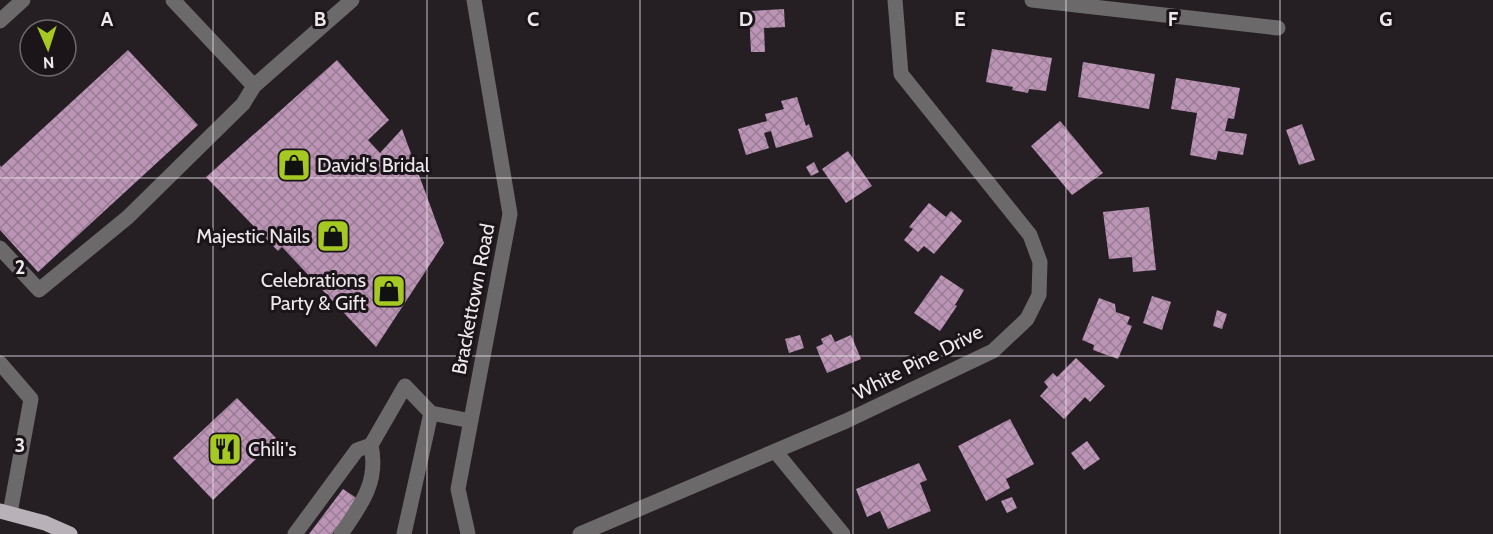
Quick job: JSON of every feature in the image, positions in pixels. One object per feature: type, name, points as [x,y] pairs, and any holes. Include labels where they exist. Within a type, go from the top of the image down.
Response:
[{"type":"main road","points":[[5,512],[45,523],[70,534]]},
{"type":"street","points":[[0,21],[24,0]]},
{"type":"street","points":[[173,0],[254,86]]},
{"type":"street","points":[[0,248],[39,290],[128,217],[243,104],[254,86],[352,0]]},
{"type":"street","name":"Brackettown Road","points":[[468,534],[458,489],[510,213],[474,0]]},
{"type":"street","name":"White Pine Drive","points":[[580,534],[846,421],[993,351],[1027,319],[1039,295],[1040,262],[1030,235],[901,74],[895,0]]},
{"type":"street","points":[[1032,0],[1278,28]]},
{"type":"street","points":[[0,363],[31,399],[5,512]]},
{"type":"street","points":[[295,534],[357,450],[371,445],[405,386],[431,413],[471,421]]},
{"type":"street","points":[[404,534],[431,413]]},
{"type":"street","points":[[341,534],[365,498],[375,462],[371,445]]},
{"type":"street","points":[[775,451],[843,534]]},
{"type":"building","points":[[784,9],[785,27],[764,28],[765,52],[751,52],[749,11]]},
{"type":"building","points":[[992,49],[1052,58],[1046,91],[1029,89],[1028,93],[1012,90],[1013,87],[986,82]]},
{"type":"building","points":[[128,50],[198,125],[38,272],[0,230],[0,165],[1,167]]},
{"type":"building","points":[[337,60],[389,120],[368,140],[380,153],[402,129],[444,243],[376,347],[282,247],[278,251],[206,177]]},
{"type":"building","points":[[1083,62],[1155,74],[1149,109],[1078,97]]},
{"type":"building","points":[[1176,78],[1240,88],[1234,119],[1228,118],[1225,131],[1247,134],[1243,155],[1218,151],[1216,160],[1190,155],[1197,113],[1171,109]]},
{"type":"building","points":[[797,97],[806,126],[809,124],[813,137],[776,148],[771,131],[764,133],[769,148],[746,155],[738,129],[767,121],[765,114],[784,109],[781,101]]},
{"type":"building","points":[[1060,121],[1103,173],[1072,195],[1031,146]]},
{"type":"building","points":[[1302,124],[1315,160],[1299,165],[1286,130]]},
{"type":"building","points":[[848,151],[872,186],[846,203],[822,169]]},
{"type":"building","points":[[814,162],[819,172],[811,176],[806,167]]},
{"type":"building","points":[[929,203],[946,217],[951,211],[962,221],[934,254],[924,246],[918,252],[904,240],[913,229],[909,227]]},
{"type":"building","points":[[1149,207],[1156,270],[1133,272],[1132,257],[1109,259],[1103,212]]},
{"type":"building","points":[[941,275],[964,290],[955,305],[957,306],[940,331],[914,313]]},
{"type":"building","points":[[1152,296],[1171,302],[1162,330],[1143,323]]},
{"type":"building","points":[[1099,298],[1115,304],[1116,312],[1130,317],[1127,324],[1132,326],[1118,359],[1093,350],[1094,345],[1082,340]]},
{"type":"building","points":[[1217,310],[1227,314],[1222,329],[1213,326]]},
{"type":"building","points":[[831,334],[835,342],[851,335],[861,359],[827,373],[816,347],[823,344],[821,339]]},
{"type":"building","points":[[800,335],[804,348],[789,353],[785,339]]},
{"type":"building","points":[[1076,358],[1105,386],[1090,402],[1085,397],[1064,419],[1040,396],[1048,387],[1044,382],[1053,373],[1057,377]]},
{"type":"building","name":"Chili's","points":[[237,398],[277,439],[213,500],[173,458]]},
{"type":"building","points":[[1010,419],[1034,464],[1006,479],[1010,488],[986,501],[958,446]]},
{"type":"building","points":[[1087,441],[1100,459],[1084,470],[1071,453]]},
{"type":"building","points":[[919,463],[927,480],[920,483],[931,511],[888,529],[880,511],[867,517],[856,489]]},
{"type":"building","points":[[343,489],[358,499],[332,534],[309,534]]},
{"type":"building","points":[[1012,497],[1017,508],[1007,513],[1001,501]]},
{"type":"place","name":"David's Bridal","points":[[294,165]]},
{"type":"place","name":"Majestic Nails","points":[[333,236]]},
{"type":"place","name":"Celebrations Party & Gift","points":[[389,291]]},
{"type":"place","name":"Chili's","points":[[225,449]]}]
